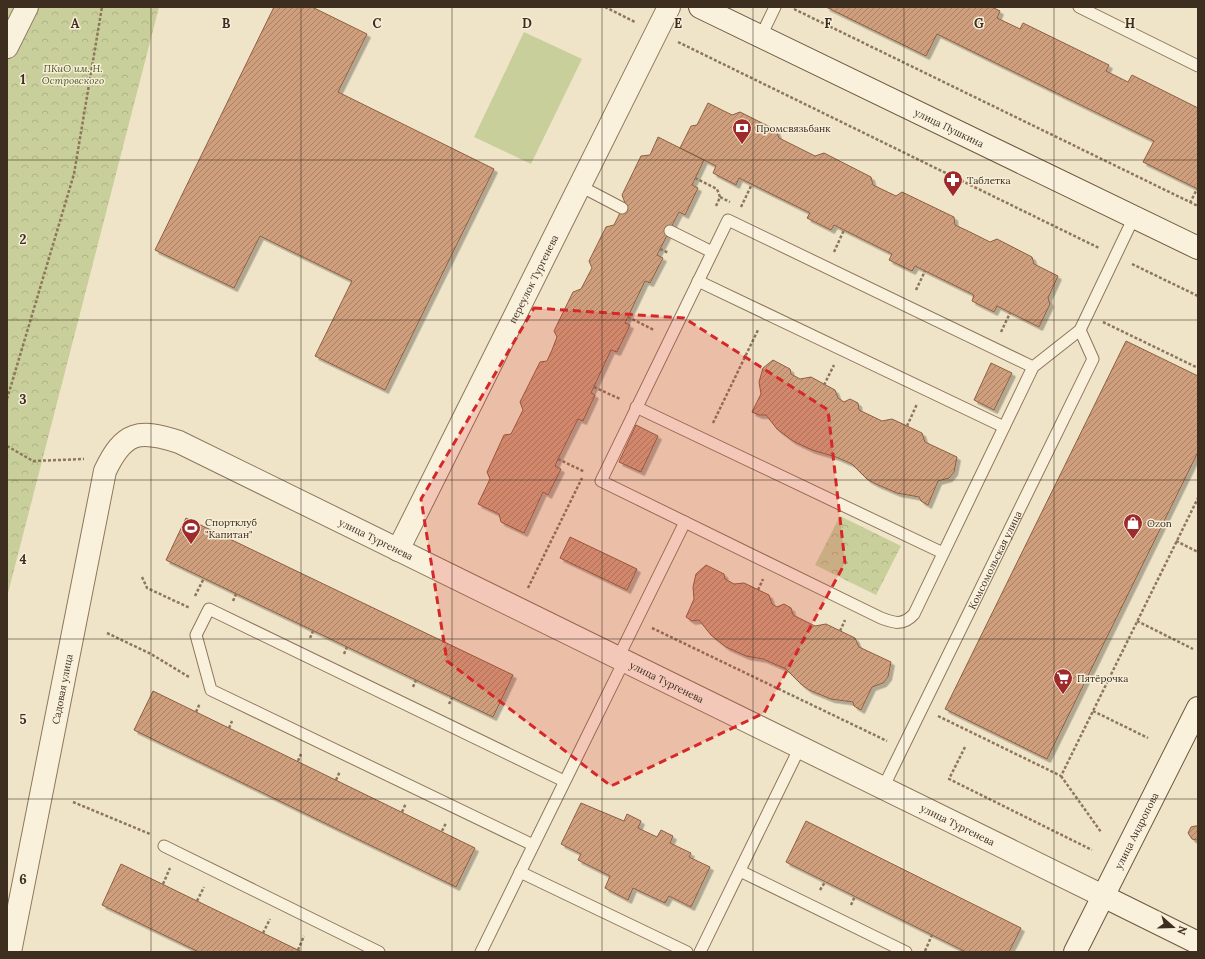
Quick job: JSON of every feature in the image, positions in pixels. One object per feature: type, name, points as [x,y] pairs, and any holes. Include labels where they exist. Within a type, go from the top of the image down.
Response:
[{"type":"street","points":[[7,48],[27,7]]},
{"type":"street","name":"переулок Тургенева","points":[[398,550],[669,7]]},
{"type":"street","name":"улица Пушкина","points":[[700,7],[1198,248]]},
{"type":"street","name":"улица Тургенева","points":[[132,436],[146,434],[179,442],[1198,943]]},
{"type":"street","name":"Садовая улица","points":[[10,952],[105,471],[111,458],[123,443],[132,436]]},
{"type":"street","name":"улица Андропова","points":[[1075,952],[1198,708]]},
{"type":"lane","points":[[761,36],[775,7]]},
{"type":"lane","points":[[1079,7],[1198,66]]},
{"type":"lane","points":[[580,186],[622,208]]},
{"type":"lane","points":[[1033,367],[728,220],[601,481],[881,618],[899,624],[908,621],[914,614],[1033,367],[1080,330],[1134,218]]},
{"type":"lane","points":[[670,231],[712,252]]},
{"type":"lane","points":[[698,281],[1004,427]]},
{"type":"lane","name":"Комсомольская улица","points":[[882,788],[1093,359],[1080,330]]},
{"type":"lane","points":[[636,407],[943,553]]},
{"type":"lane","points":[[481,952],[621,660],[636,621],[685,522]]},
{"type":"lane","points":[[533,845],[211,690],[196,636],[209,609],[564,781]]},
{"type":"lane","points":[[700,952],[800,747]]},
{"type":"lane","points":[[164,846],[379,952]]},
{"type":"lane","points":[[740,871],[906,952]]},
{"type":"lane","points":[[520,872],[687,952]]},
{"type":"path","points":[[7,399],[74,174],[102,7]]},
{"type":"path","points":[[605,7],[1198,296]]},
{"type":"path","points":[[790,7],[1198,206]]},
{"type":"path","points":[[695,178],[717,189],[720,197]]},
{"type":"path","points":[[741,207],[752,184]]},
{"type":"path","points":[[1190,203],[1197,189]]},
{"type":"path","points":[[834,252],[844,230]]},
{"type":"path","points":[[915,292],[925,271]]},
{"type":"path","points":[[1001,333],[1010,313]]},
{"type":"path","points":[[705,439],[766,314]]},
{"type":"path","points":[[1088,315],[1198,368]]},
{"type":"path","points":[[628,317],[655,330]]},
{"type":"path","points":[[594,387],[620,399]]},
{"type":"path","points":[[907,426],[924,389]]},
{"type":"path","points":[[7,446],[34,461],[111,458]]},
{"type":"path","points":[[558,459],[585,472]]},
{"type":"path","points":[[1061,776],[1198,498]]},
{"type":"path","points":[[1176,541],[1198,552]]},
{"type":"path","points":[[142,577],[147,588],[178,603]]},
{"type":"path","points":[[189,608],[204,578]]},
{"type":"path","points":[[636,621],[902,748]]},
{"type":"path","points":[[1137,621],[1193,649]]},
{"type":"path","points":[[106,633],[151,654],[171,667]]},
{"type":"path","points":[[922,708],[1061,776],[1101,832]]},
{"type":"path","points":[[1093,711],[1148,738]]},
{"type":"path","points":[[965,747],[949,779],[1092,850]]},
{"type":"path","points":[[73,802],[152,835]]},
{"type":"path","points":[[924,952],[932,935]]},
{"type":"highlighted area","points":[[534,308],[684,318],[828,410],[845,563],[764,713],[611,786],[447,661],[421,499]]},
{"type":"green space","name":"ПКиО им. Н. Островского","points":[[7,7],[159,7],[7,597]]},
{"type":"green space","points":[[524,32],[582,59],[531,164],[474,137]]},
{"type":"green space","points":[[840,516],[901,546],[876,595],[815,565]]},
{"type":"building","points":[[274,7],[312,7],[367,34],[338,92],[494,169],[385,390],[315,356],[352,281],[260,236],[234,288],[155,250]]},
{"type":"building","points":[[826,7],[992,7],[1000,11],[997,18],[1020,29],[1023,23],[1109,65],[1106,71],[1128,82],[1132,75],[1198,108],[1198,189],[1143,162],[1154,141],[937,34],[926,56]]},
{"type":"building","points":[[708,103],[732,115],[740,112],[776,130],[779,138],[815,156],[824,153],[871,177],[873,185],[896,196],[902,192],[954,217],[955,225],[990,242],[997,239],[1032,257],[1034,264],[1058,276],[1048,298],[1050,304],[1039,327],[997,306],[994,312],[972,301],[974,295],[915,266],[912,271],[889,260],[892,254],[834,225],[831,230],[807,218],[810,213],[739,178],[736,185],[713,173],[716,166],[680,148],[691,126],[697,125]]},
{"type":"building","points":[[658,137],[704,160],[692,185],[698,188],[685,215],[679,212],[657,255],[663,258],[650,283],[645,281],[625,323],[630,325],[617,352],[611,350],[591,393],[595,395],[583,421],[578,419],[558,459],[555,466],[561,469],[548,495],[543,492],[524,533],[501,522],[499,514],[478,504],[490,479],[487,472],[504,435],[511,434],[523,410],[520,402],[540,362],[547,361],[557,337],[554,331],[573,292],[581,289],[592,268],[589,261],[606,227],[614,225],[625,203],[622,195],[641,156],[650,155]]},
{"type":"building","points":[[1126,341],[1198,376],[1198,452],[1047,759],[945,709]]},
{"type":"building","points":[[773,360],[790,369],[791,374],[800,379],[811,377],[835,390],[838,398],[844,402],[850,399],[858,403],[859,410],[882,421],[892,419],[922,433],[925,442],[957,457],[954,472],[949,478],[938,481],[928,505],[921,501],[919,497],[897,493],[876,484],[867,479],[852,464],[836,457],[812,450],[793,441],[777,429],[766,415],[759,415],[752,412],[761,394],[759,382],[763,368]]},
{"type":"building","points":[[991,363],[1012,373],[994,410],[974,400]]},
{"type":"building","points":[[636,425],[658,436],[641,472],[619,462]]},
{"type":"building","points":[[186,518],[513,675],[493,717],[166,560]]},
{"type":"building","points":[[570,537],[637,569],[627,590],[560,558]]},
{"type":"building","points":[[706,565],[724,574],[725,579],[734,584],[744,583],[769,595],[772,604],[777,607],[784,604],[791,608],[793,615],[815,626],[826,624],[855,638],[859,647],[891,662],[888,677],[883,683],[872,687],[861,710],[854,706],[853,702],[831,699],[809,690],[786,669],[763,659],[746,656],[726,647],[711,635],[699,620],[692,621],[686,617],[694,599],[693,587],[696,574]]},
{"type":"building","points":[[153,691],[475,848],[456,887],[134,730]]},
{"type":"building","points":[[581,803],[624,821],[627,814],[641,821],[638,828],[657,837],[661,830],[673,836],[670,843],[691,853],[689,857],[710,867],[691,907],[669,896],[665,903],[633,888],[628,900],[605,888],[610,876],[578,860],[581,854],[561,844]]},
{"type":"building","points":[[806,821],[1021,928],[1009,952],[966,952],[786,862]]},
{"type":"building","points":[[1198,826],[1198,839],[1196,840],[1192,839],[1188,833],[1191,827]]},
{"type":"building","points":[[121,864],[302,952],[199,952],[102,905]]},
{"type":"place","name":"Промсвязьбанк","points":[[742,145]]},
{"type":"place","name":"Таблетка","points":[[953,197]]},
{"type":"place","name":"Ozon","points":[[1133,540]]},
{"type":"place","name":"Спортклуб \"Капитан\"","points":[[191,545]]},
{"type":"place","name":"Пятёрочка","points":[[1063,695]]}]
